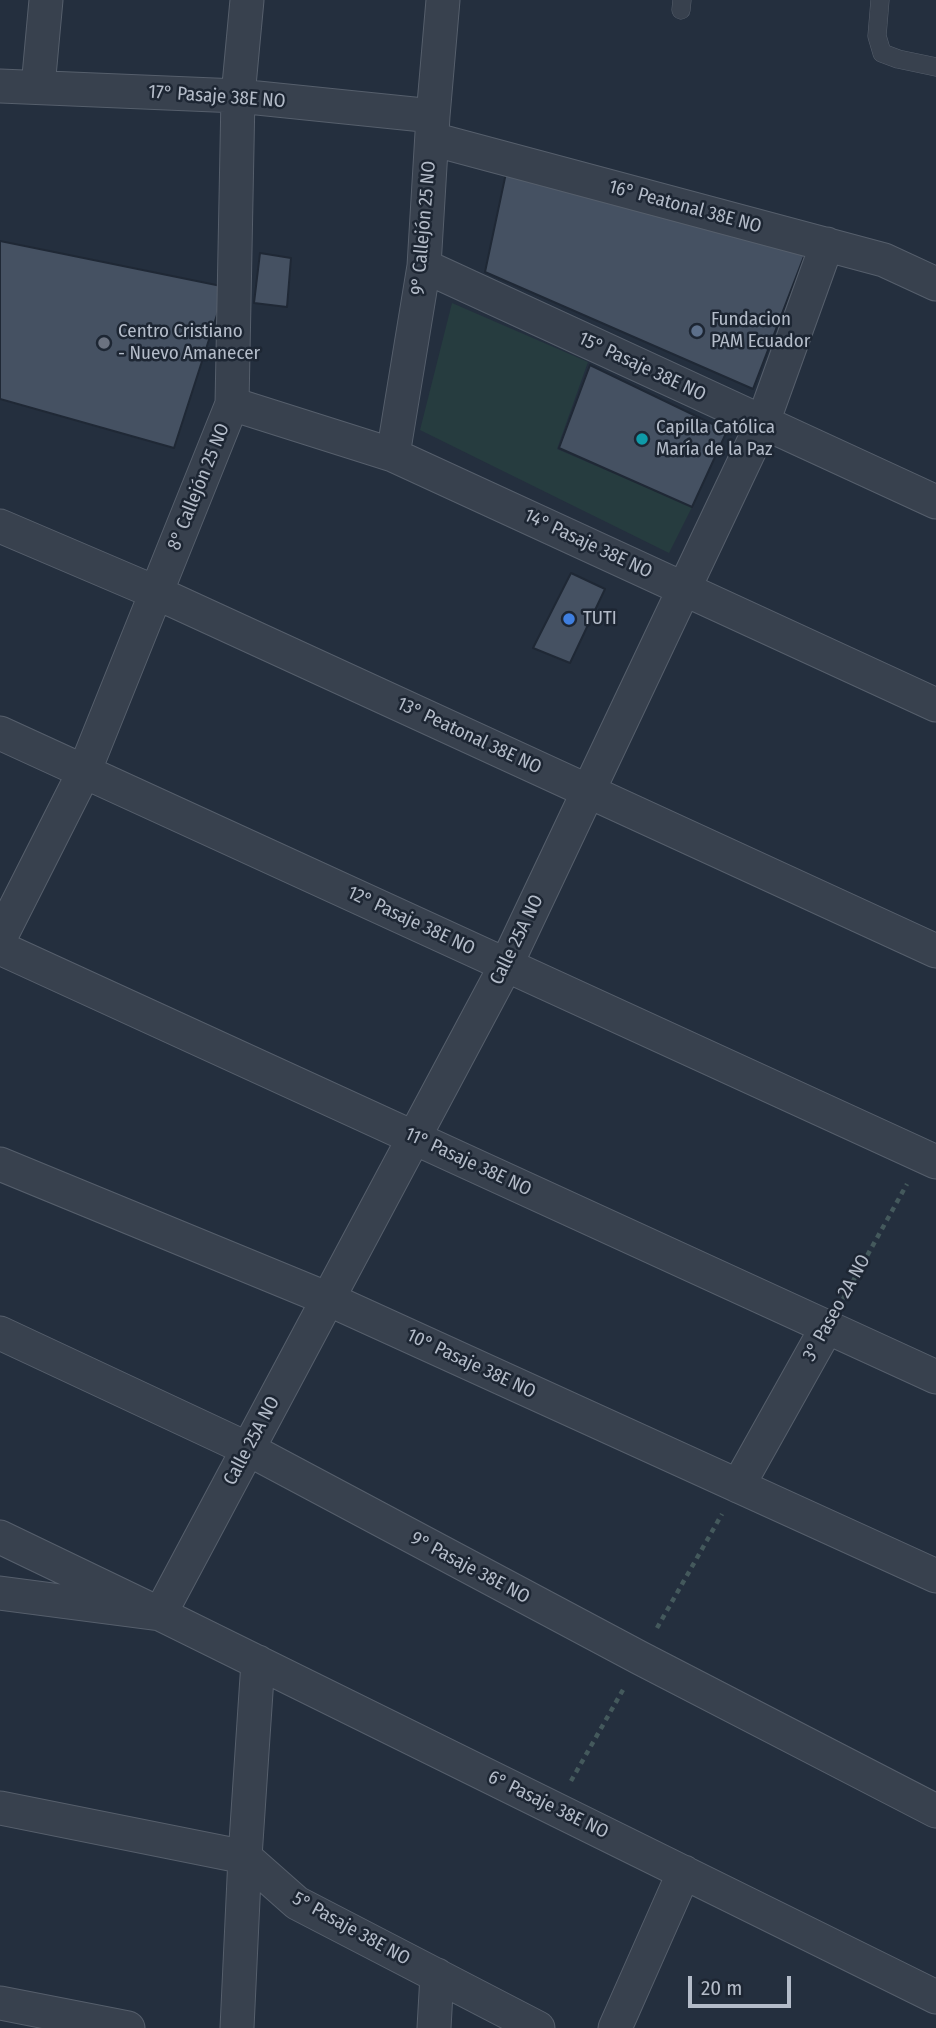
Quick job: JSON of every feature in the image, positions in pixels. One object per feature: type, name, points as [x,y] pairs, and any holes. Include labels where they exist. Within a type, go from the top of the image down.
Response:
[{"type":"street","points":[[38,88],[46,0]]},
{"type":"street","name":"8° Callejón 25 NO","points":[[0,938],[84,772],[232,404],[238,96],[247,0]]},
{"type":"street","name":"9° Callejón 25 NO","points":[[393,455],[424,266],[443,0]]},
{"type":"street","name":"17° Pasaje 38E NO","points":[[0,86],[238,96],[432,127]]},
{"type":"street","name":"16° Peatonal 38E NO","points":[[432,127],[884,260],[936,284]]},
{"type":"street","name":"Calle 25A NO","points":[[160,1614],[506,965],[763,422],[827,244]]},
{"type":"street","name":"15° Pasaje 38E NO","points":[[424,266],[936,502]]},
{"type":"street","name":"14° Pasaje 38E NO","points":[[232,404],[393,455],[936,705]]},
{"type":"street","name":"13° Peatonal 38E NO","points":[[0,526],[156,593],[936,951]]},
{"type":"street","name":"12° Pasaje 38E NO","points":[[0,733],[506,965],[932,1150]]},
{"type":"street","name":"11° Pasaje 38E NO","points":[[0,948],[936,1377]]},
{"type":"street","name":"10° Pasaje 38E NO","points":[[0,1164],[328,1299],[936,1576]]},
{"type":"street","name":"3° Paseo 2A NO","points":[[738,1486],[827,1327]]},
{"type":"street","name":"9° Pasaje 38E NO","points":[[0,1334],[248,1449],[640,1658],[936,1811]]},
{"type":"street","name":"6° Pasaje 38E NO","points":[[0,1537],[936,1997]]},
{"type":"street","name":"6° Pasaje 38E NO","points":[[0,1593],[160,1614]]},
{"type":"street","points":[[237,2028],[258,1662]]},
{"type":"street","points":[[0,1808],[245,1857]]},
{"type":"street","name":"5° Pasaje 38E NO","points":[[245,1857],[297,1903],[538,2028]]},
{"type":"street","points":[[615,2028],[684,1872]]},
{"type":"street","points":[[434,2028],[437,1975]]},
{"type":"street","points":[[0,2003],[128,2028]]},
{"type":"lane","points":[[880,0],[877,36],[882,53],[936,67]]},
{"type":"path","name":"3° Paseo 2A NO","points":[[827,1327],[932,1150]]},
{"type":"green space","points":[[452,303],[588,362],[557,449],[692,507],[669,553],[420,430]]},
{"type":"building","name":"Fundacion PAM Ecuador","points":[[506,173],[806,251],[753,389],[485,272]]},
{"type":"building","name":"Centro Cristiano - Nuevo Amanecer","points":[[0,241],[226,287],[174,448],[0,399]]},
{"type":"building","points":[[260,253],[291,258],[287,307],[254,303]]},
{"type":"building","name":"Capilla Católica María de la Paz","points":[[590,365],[727,431],[692,507],[559,448]]},
{"type":"building","name":"TUTI","points":[[571,573],[605,589],[570,663],[533,648]]},
{"type":"place","name":"Fundacion PAM Ecuador","points":[[697,331]]},
{"type":"place","name":"Centro Cristiano - Nuevo Amanecer","points":[[104,343]]},
{"type":"place","name":"Capilla Católica María de la Paz","points":[[642,439]]},
{"type":"place","name":"TUTI","points":[[569,619]]}]
